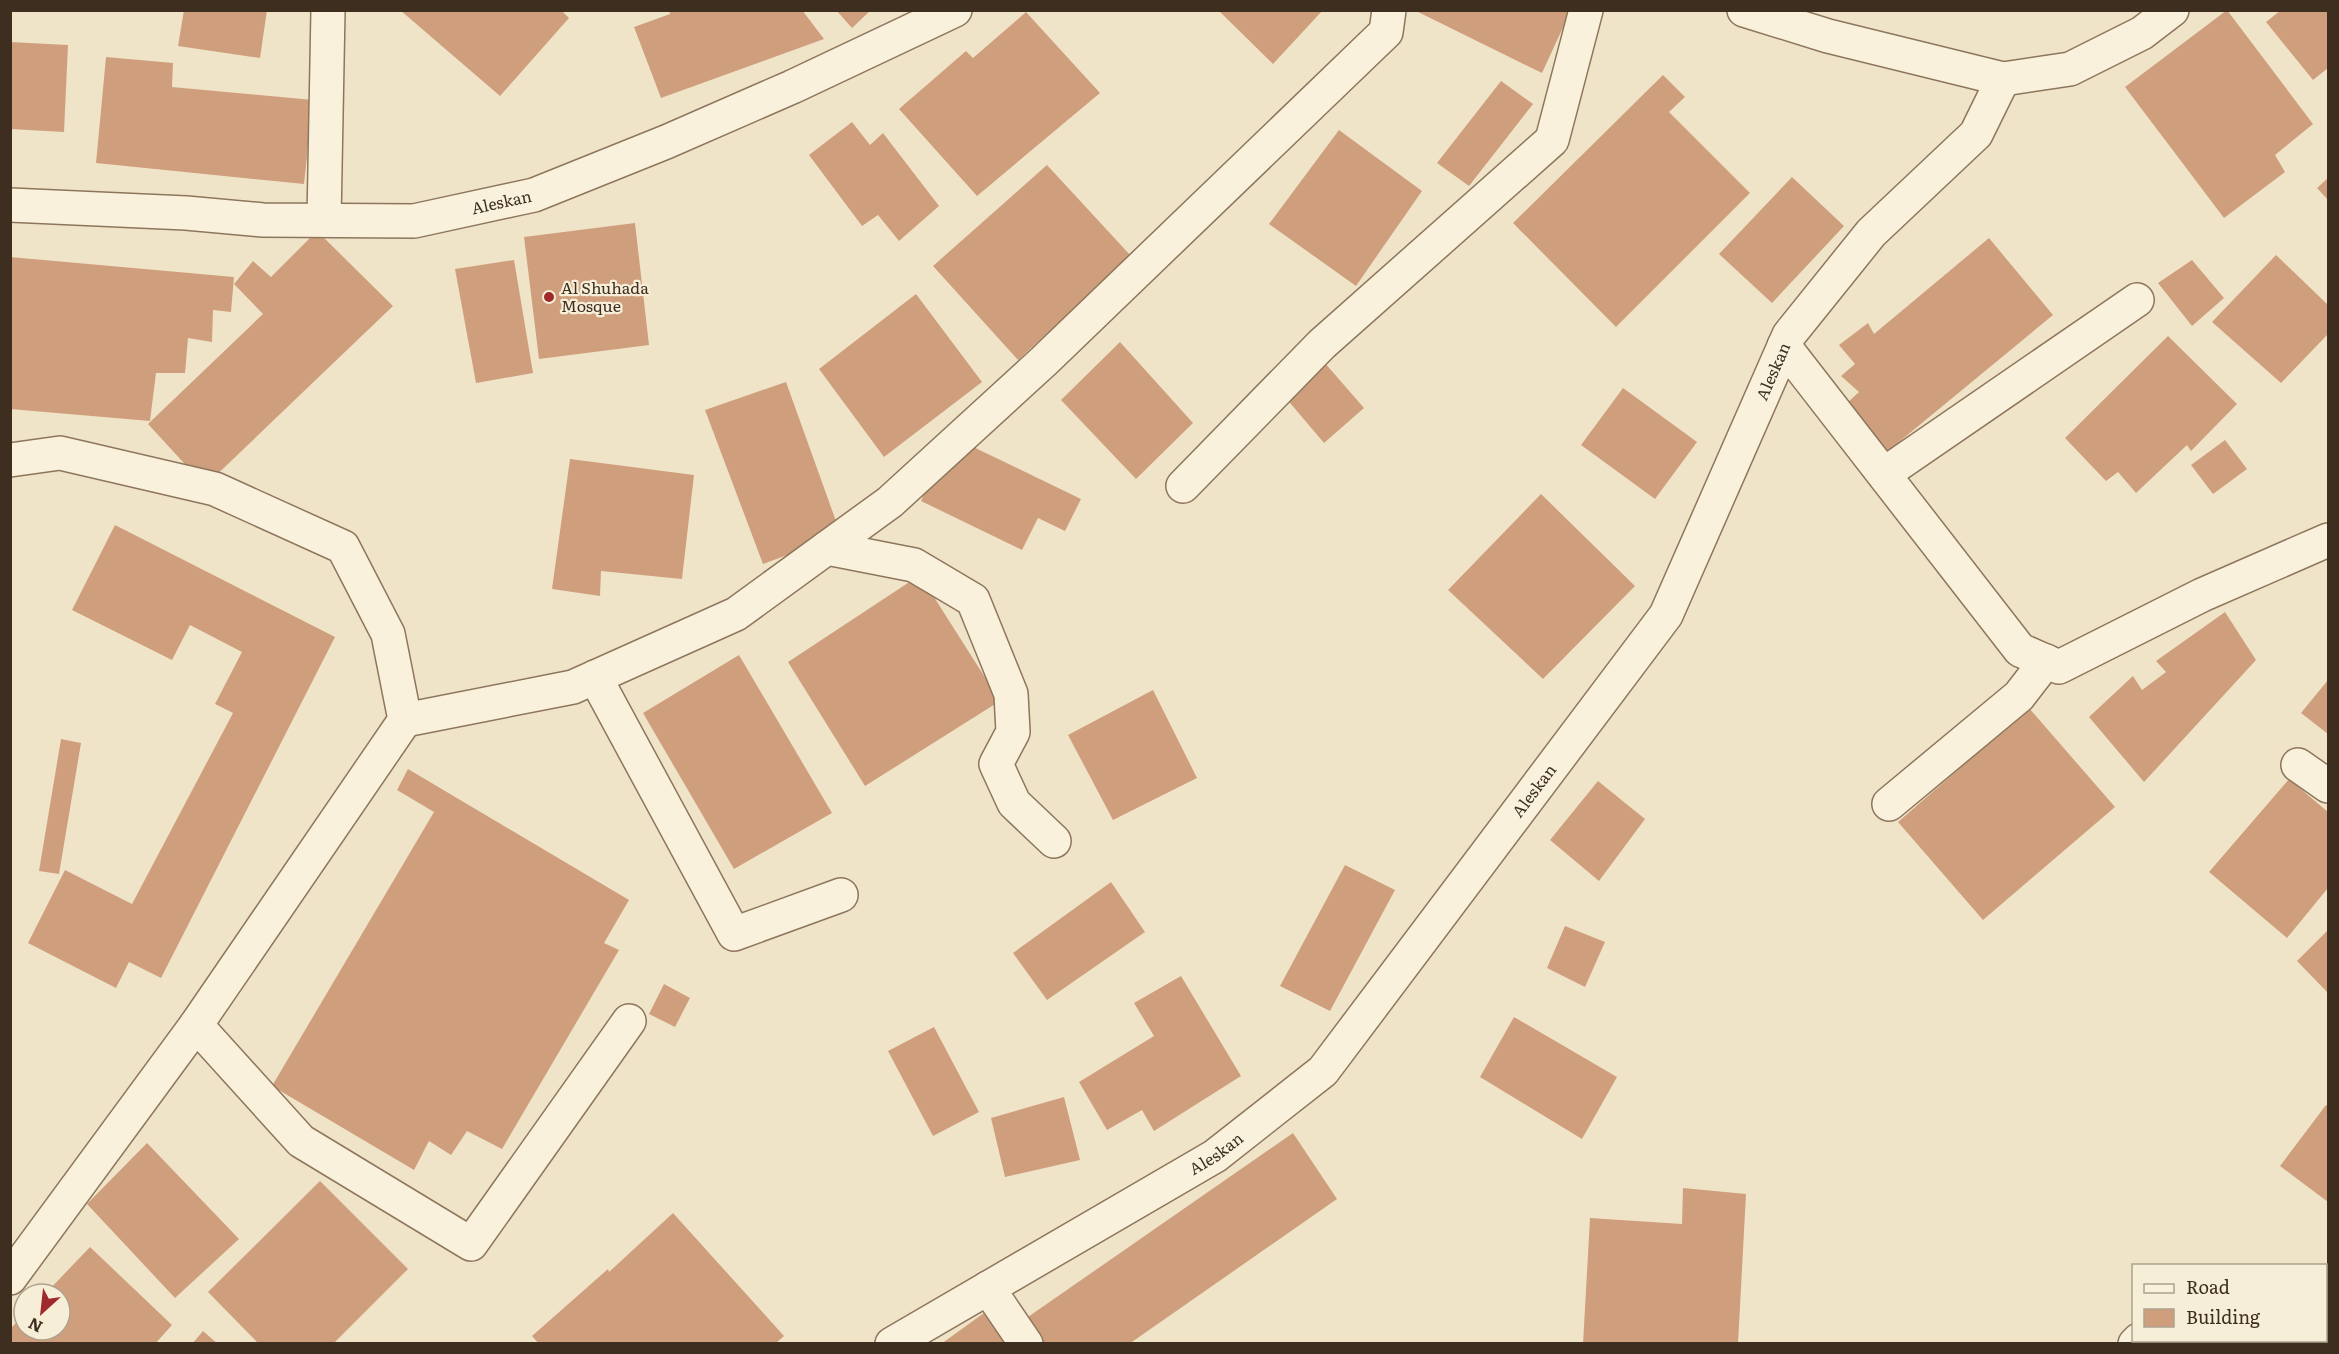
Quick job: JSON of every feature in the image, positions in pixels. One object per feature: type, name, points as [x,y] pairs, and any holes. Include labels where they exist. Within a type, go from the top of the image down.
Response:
[{"type":"street","points":[[324,220],[328,10]]},
{"type":"street","name":"Aleskan","points":[[10,205],[186,213],[263,220],[414,221],[534,195],[666,142],[792,87],[955,10]]},
{"type":"street","points":[[10,1278],[196,1025],[405,720],[573,687],[736,614],[890,502],[1044,361],[1386,32],[1389,10]]},
{"type":"street","points":[[1184,486],[1323,344],[1552,140],[1586,10]]},
{"type":"street","points":[[1744,10],[1828,36],[2003,79],[2070,69],[2142,33],[2172,10]]},
{"type":"street","name":"Aleskan","points":[[892,1344],[1215,1155],[1323,1071],[1666,615],[1789,335],[1871,233],[1976,134],[2003,79]]},
{"type":"street","points":[[1884,474],[2137,300]]},
{"type":"street","points":[[1784,346],[2020,650],[2060,667],[2202,595],[2328,540]]},
{"type":"street","points":[[10,460],[60,453],[215,489],[343,547],[388,634],[405,720]]},
{"type":"street","points":[[827,548],[914,566],[973,600],[1011,694],[1013,732],[996,764],[1014,803],[1054,841]]},
{"type":"street","points":[[1888,804],[2019,696],[2046,661]]},
{"type":"street","points":[[595,677],[734,934],[842,895]]},
{"type":"street","points":[[2298,765],[2328,786]]},
{"type":"street","points":[[196,1025],[301,1141],[471,1244],[629,1021]]},
{"type":"street","points":[[988,1288],[1026,1344]]},
{"type":"building","points":[[184,10],[267,10],[260,58],[178,46]]},
{"type":"building","points":[[400,10],[561,10],[569,18],[500,96]]},
{"type":"building","points":[[669,10],[802,10],[824,39],[661,98],[634,27],[670,14]]},
{"type":"building","points":[[836,10],[871,10],[852,28]]},
{"type":"building","points":[[1218,10],[1323,10],[1273,64]]},
{"type":"building","points":[[1414,10],[1571,10],[1542,73]]},
{"type":"building","points":[[2227,10],[2313,124],[2275,155],[2285,172],[2224,218],[2125,87]]},
{"type":"building","points":[[2281,10],[2328,10],[2328,68],[2313,80],[2266,22]]},
{"type":"building","points":[[1026,12],[1100,93],[977,196],[899,109],[966,51],[973,58]]},
{"type":"building","points":[[10,42],[68,45],[64,132],[10,129]]},
{"type":"building","points":[[106,57],[173,63],[172,87],[313,100],[304,184],[96,163]]},
{"type":"building","points":[[1663,75],[1685,97],[1669,112],[1750,193],[1616,327],[1513,223]]},
{"type":"building","points":[[1501,81],[1533,104],[1469,186],[1437,163]]},
{"type":"building","points":[[852,122],[870,145],[883,133],[939,206],[899,241],[878,215],[862,226],[809,155]]},
{"type":"building","points":[[1339,130],[1422,191],[1356,286],[1269,224]]},
{"type":"building","points":[[1047,165],[1131,256],[1018,360],[933,266]]},
{"type":"building","points":[[1792,177],[1844,226],[1772,303],[1719,254]]},
{"type":"building","points":[[2328,178],[2328,200],[2317,188]]},
{"type":"building","points":[[635,223],[649,345],[539,359],[524,237]]},
{"type":"building","points":[[317,231],[393,306],[205,486],[148,424],[263,314],[234,284],[253,261],[271,277]]},
{"type":"building","points":[[1989,238],[2053,315],[1888,451],[1846,404],[1859,392],[1841,376],[1855,364],[1839,345],[1868,323],[1874,334]]},
{"type":"building","points":[[2276,255],[2328,305],[2328,334],[2281,383],[2212,322]]},
{"type":"building","points":[[10,257],[234,277],[231,312],[213,310],[212,342],[188,338],[185,373],[156,373],[150,421],[10,409]]},
{"type":"building","points":[[514,260],[533,373],[476,383],[455,269]]},
{"type":"building","points":[[2192,260],[2224,298],[2192,326],[2158,283]]},
{"type":"building","points":[[916,294],[982,382],[884,457],[819,369]]},
{"type":"building","points":[[2168,336],[2237,404],[2191,451],[2187,445],[2136,493],[2118,472],[2106,481],[2065,438]]},
{"type":"building","points":[[1120,342],[1193,423],[1136,479],[1061,400]]},
{"type":"building","points":[[1324,362],[1364,408],[1324,443],[1285,397]]},
{"type":"building","points":[[786,382],[841,535],[763,564],[705,410]]},
{"type":"building","points":[[1623,388],[1697,442],[1655,499],[1581,445]]},
{"type":"building","points":[[2225,440],[2247,469],[2213,494],[2191,465]]},
{"type":"building","points":[[965,443],[1081,499],[1065,531],[1038,518],[1022,550],[921,501],[939,460],[953,467]]},
{"type":"building","points":[[570,459],[694,475],[682,579],[601,571],[600,596],[552,589]]},
{"type":"building","points":[[1541,494],[1635,586],[1543,679],[1448,590]]},
{"type":"building","points":[[115,525],[335,637],[161,978],[129,962],[116,988],[28,943],[65,870],[132,904],[233,713],[215,704],[242,652],[190,625],[172,660],[72,610]]},
{"type":"building","points":[[920,575],[1000,701],[865,786],[788,662]]},
{"type":"building","points":[[2225,612],[2256,660],[2144,782],[2089,717],[2133,676],[2142,690],[2166,672],[2156,661]]},
{"type":"building","points":[[739,655],[832,813],[734,869],[643,713]]},
{"type":"building","points":[[2328,680],[2328,734],[2301,713]]},
{"type":"building","points":[[1153,690],[1197,778],[1113,820],[1068,735]]},
{"type":"building","points":[[2029,708],[2115,807],[1983,920],[1898,822]]},
{"type":"building","points":[[61,739],[81,743],[59,874],[39,871]]},
{"type":"building","points":[[408,769],[629,900],[604,943],[619,950],[502,1149],[467,1131],[451,1155],[429,1141],[414,1170],[272,1086],[434,812],[397,790]]},
{"type":"building","points":[[2289,779],[2328,812],[2328,888],[2287,938],[2209,872]]},
{"type":"building","points":[[1598,781],[1645,819],[1599,881],[1550,840]]},
{"type":"building","points":[[1345,865],[1395,890],[1330,1011],[1280,986]]},
{"type":"building","points":[[1111,882],[1145,932],[1047,1000],[1013,953]]},
{"type":"building","points":[[1565,926],[1605,942],[1585,987],[1547,968]]},
{"type":"building","points":[[2328,930],[2328,993],[2297,961]]},
{"type":"building","points":[[1181,976],[1241,1076],[1154,1131],[1142,1110],[1107,1130],[1079,1082],[1154,1036],[1134,1003]]},
{"type":"building","points":[[664,984],[690,998],[675,1027],[649,1014]]},
{"type":"building","points":[[1514,1017],[1617,1077],[1582,1139],[1480,1077]]},
{"type":"building","points":[[934,1027],[979,1112],[933,1136],[888,1051]]},
{"type":"building","points":[[1064,1097],[1080,1160],[1005,1177],[991,1118]]},
{"type":"building","points":[[2326,1105],[2328,1106],[2328,1202],[2280,1166]]},
{"type":"building","points":[[1293,1133],[1337,1199],[1129,1344],[1041,1344],[1025,1319]]},
{"type":"building","points":[[147,1143],[239,1239],[175,1298],[87,1204]]},
{"type":"building","points":[[320,1181],[408,1269],[333,1344],[259,1344],[208,1292]]},
{"type":"building","points":[[1683,1188],[1746,1194],[1738,1344],[1583,1344],[1590,1218],[1682,1224]]},
{"type":"building","points":[[673,1213],[784,1336],[775,1344],[539,1344],[532,1336],[608,1269],[609,1272]]},
{"type":"building","points":[[90,1247],[172,1325],[155,1344],[10,1344],[12,1327],[12,1342],[72,1342],[72,1282],[56,1282]]},
{"type":"building","points":[[984,1313],[1005,1344],[941,1344]]},
{"type":"building","points":[[203,1331],[218,1344],[192,1344]]},
{"type":"place","name":"Al Shuhada Mosque","points":[[549,297]]}]
